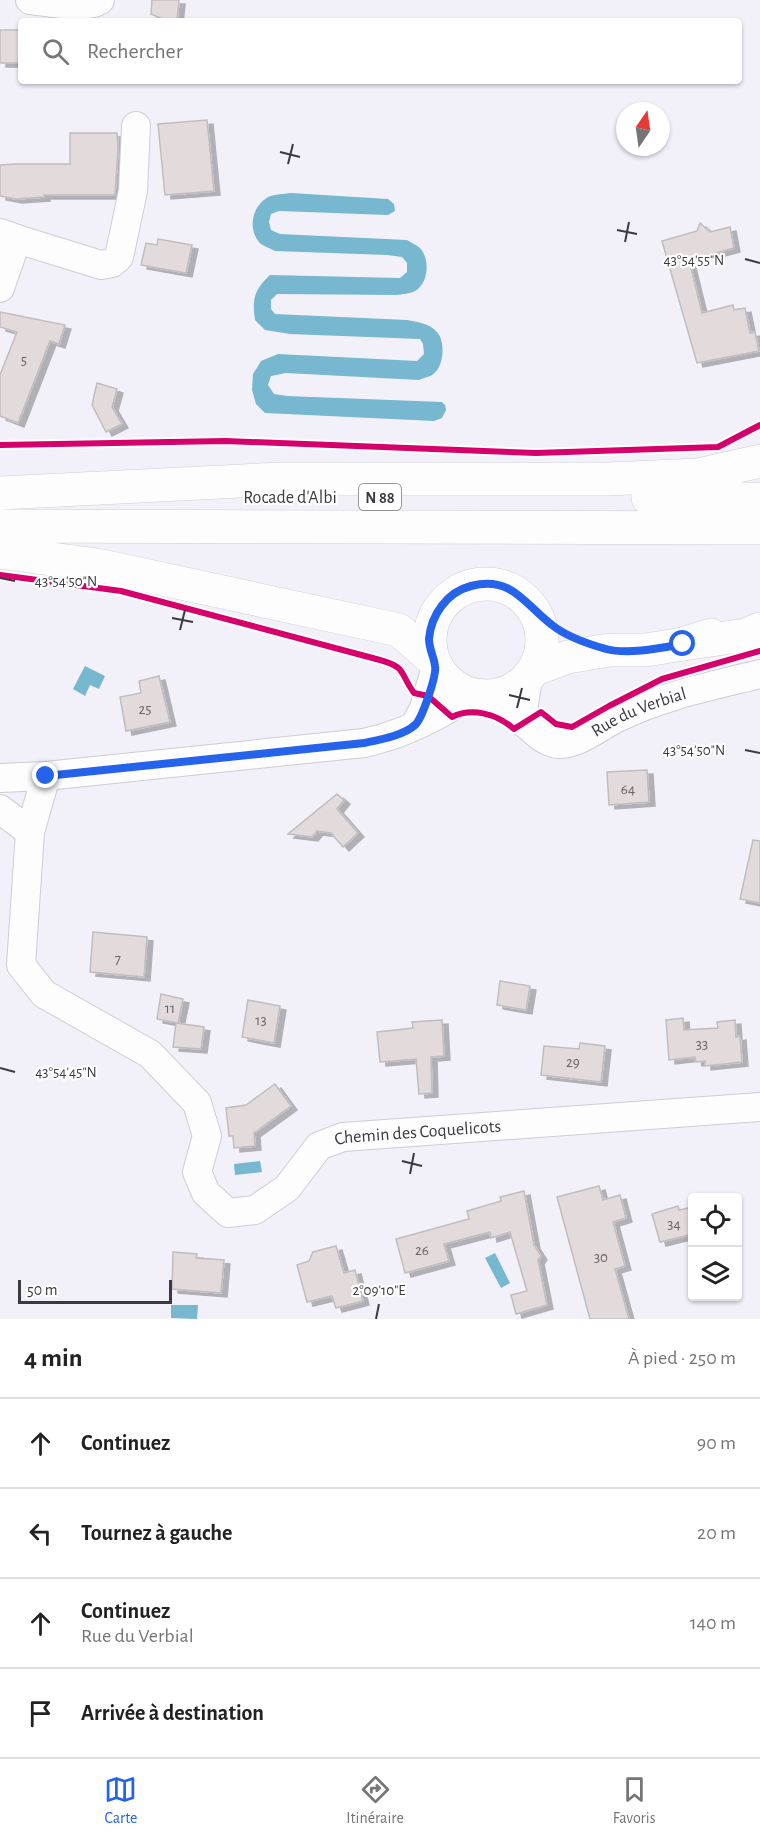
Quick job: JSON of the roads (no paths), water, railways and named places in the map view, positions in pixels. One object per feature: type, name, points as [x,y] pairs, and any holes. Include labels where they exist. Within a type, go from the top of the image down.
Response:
[{"type":"main road","points":[[0,494],[281,479],[608,479],[698,475],[760,461]]},
{"type":"main road","name":"Rocade d'Albi","points":[[0,494],[760,499]]},
{"type":"main road","name":"Rocade d'Albi","points":[[0,526],[760,528]]},
{"type":"main road","points":[[0,552],[97,565],[399,630],[434,663],[445,679],[458,689],[481,696],[505,694],[517,688],[532,674],[568,657],[609,650],[646,650],[746,635],[760,629]]},
{"type":"main road","points":[[434,663],[429,641],[432,623],[440,606],[454,594],[470,586],[488,584],[506,587],[522,597],[553,626],[570,636],[609,650]]},
{"type":"main road","points":[[532,674],[541,654],[543,639],[541,624],[534,610]]},
{"type":"main road","points":[[683,644],[724,631],[760,615]]},
{"type":"street","points":[[30,0],[66,4],[95,4],[100,0]]},
{"type":"street","points":[[0,288],[8,236],[101,265],[112,263],[118,256],[133,191],[136,126]]},
{"type":"street","points":[[415,725],[424,708],[434,663]]},
{"type":"street","points":[[524,723],[524,704],[532,674]]},
{"type":"street","name":"Rue du Verbial","points":[[481,696],[524,723],[536,735],[555,744],[575,742],[597,727],[635,709],[685,693],[760,674]]},
{"type":"street","points":[[0,778],[46,776],[364,743],[394,736],[481,696]]},
{"type":"street","name":"Chemin des Coquelicots","points":[[46,776],[30,832],[21,965],[44,994],[150,1054],[197,1103],[207,1136],[197,1172],[206,1193],[228,1213],[255,1210],[287,1188],[320,1146],[343,1137],[760,1107]]},
{"type":"street","points":[[0,809],[30,832]]},
{"type":"water","points":[[291,193],[388,199],[394,204],[395,211],[388,215],[279,211],[271,214],[269,222],[271,230],[280,234],[407,240],[419,247],[427,264],[423,282],[413,292],[396,295],[277,294],[271,300],[271,309],[275,314],[419,322],[437,332],[443,348],[436,372],[419,380],[286,373],[271,376],[268,385],[274,394],[442,402],[446,410],[442,418],[434,421],[265,413],[256,404],[252,390],[253,374],[261,361],[278,354],[417,361],[424,354],[420,339],[290,334],[265,330],[255,320],[255,295],[260,285],[270,275],[400,278],[407,272],[407,263],[402,257],[275,251],[262,245],[253,230],[255,211],[268,197]]},
{"type":"water","points":[[85,666],[105,676],[99,689],[90,685],[85,696],[73,689]]},
{"type":"water","points":[[260,1161],[262,1172],[235,1175],[234,1164]]},
{"type":"water","points":[[495,1253],[510,1283],[501,1288],[485,1258]]},
{"type":"water","points":[[171,1305],[198,1305],[197,1319],[171,1318]]}]
